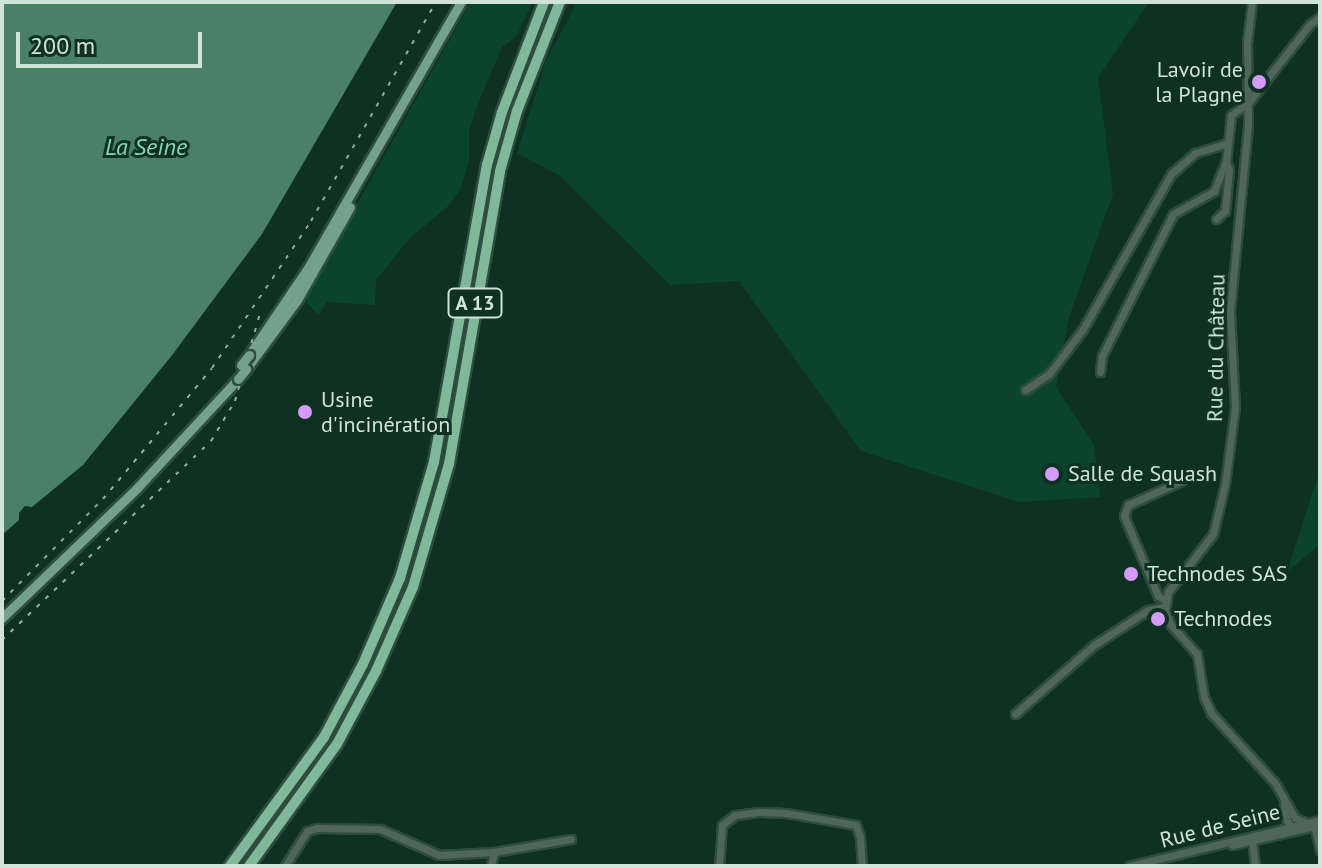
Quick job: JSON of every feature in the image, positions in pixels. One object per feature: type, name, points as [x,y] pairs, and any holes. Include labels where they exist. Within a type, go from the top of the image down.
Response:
[{"type":"highway","name":"A 13","points":[[230,866],[324,737],[391,603],[434,462],[487,165],[502,112],[544,2]]},
{"type":"highway","name":"A 13","points":[[249,866],[337,744],[404,609],[449,464],[500,171],[517,111],[560,2]]},
{"type":"main road","points":[[2,618],[137,488],[238,379],[249,355],[302,278],[461,2]]},
{"type":"main road","points":[[215,402],[292,307],[322,259],[383,139]]},
{"type":"street","name":"Rue du Château","points":[[1165,604],[1177,581],[1213,534],[1225,484],[1235,407],[1230,312],[1248,103],[1247,41],[1252,2]]},
{"type":"street","points":[[1100,372],[1102,356],[1167,223],[1173,214],[1214,191],[1226,162],[1231,115],[1248,103],[1310,24],[1320,17]]},
{"type":"street","points":[[1025,390],[1049,374],[1083,329],[1171,174],[1195,153],[1228,143]]},
{"type":"street","points":[[1216,219],[1225,211],[1229,170],[1226,162]]},
{"type":"street","points":[[1183,480],[1128,505],[1124,516],[1158,596],[1165,604],[1170,624],[1197,654],[1204,697],[1211,713],[1272,778],[1289,812],[1292,829]]},
{"type":"street","points":[[1015,714],[1094,645],[1148,610],[1165,604]]},
{"type":"street","points":[[719,866],[722,825],[735,815],[759,812],[787,813],[853,824],[859,828],[862,866]]},
{"type":"street","points":[[1289,812],[1315,823]]},
{"type":"street","points":[[1263,832],[1281,823],[1289,812]]},
{"type":"street","points":[[1200,850],[1315,823]]},
{"type":"street","points":[[1315,823],[1320,850]]},
{"type":"street","points":[[285,866],[307,831],[317,828],[380,829],[439,855],[494,852],[571,839]]},
{"type":"street","name":"Rue de Seine","points":[[1129,866],[1163,862],[1263,832],[1292,829]]},
{"type":"street","points":[[1252,840],[1255,866]]},
{"type":"street","points":[[491,866],[494,852]]},
{"type":"shaded area","points":[[471,2],[533,2],[516,37],[502,47],[478,104],[469,130],[469,161],[460,190],[448,206],[409,239],[376,280],[375,305],[327,302],[319,315],[306,302],[308,291]]},
{"type":"shaded area","points":[[577,2],[1149,2],[1098,78],[1113,194],[1069,317],[1056,387],[1094,445],[1100,497],[1019,502],[861,451],[739,281],[670,285],[560,176],[517,153],[546,61]]},
{"type":"shaded area","points":[[1320,469],[1320,544],[1287,572]]},
{"type":"water","name":"La Seine","points":[[2,2],[397,2],[262,234],[173,354],[83,465],[32,507],[25,506],[19,513],[19,520],[2,535]]},
{"type":"railway","points":[[2,601],[103,499],[212,368],[311,221],[436,2]]},
{"type":"railway","points":[[2,640],[211,441],[235,401],[260,313]]},
{"type":"place","name":"Lavoir de la Plagne","points":[[1259,82]]},
{"type":"place","name":"Usine d'incinération","points":[[305,412]]},
{"type":"place","name":"Salle de Squash","points":[[1052,474]]},
{"type":"place","name":"Technodes SAS","points":[[1131,574]]},
{"type":"place","name":"Technodes","points":[[1158,619]]}]
